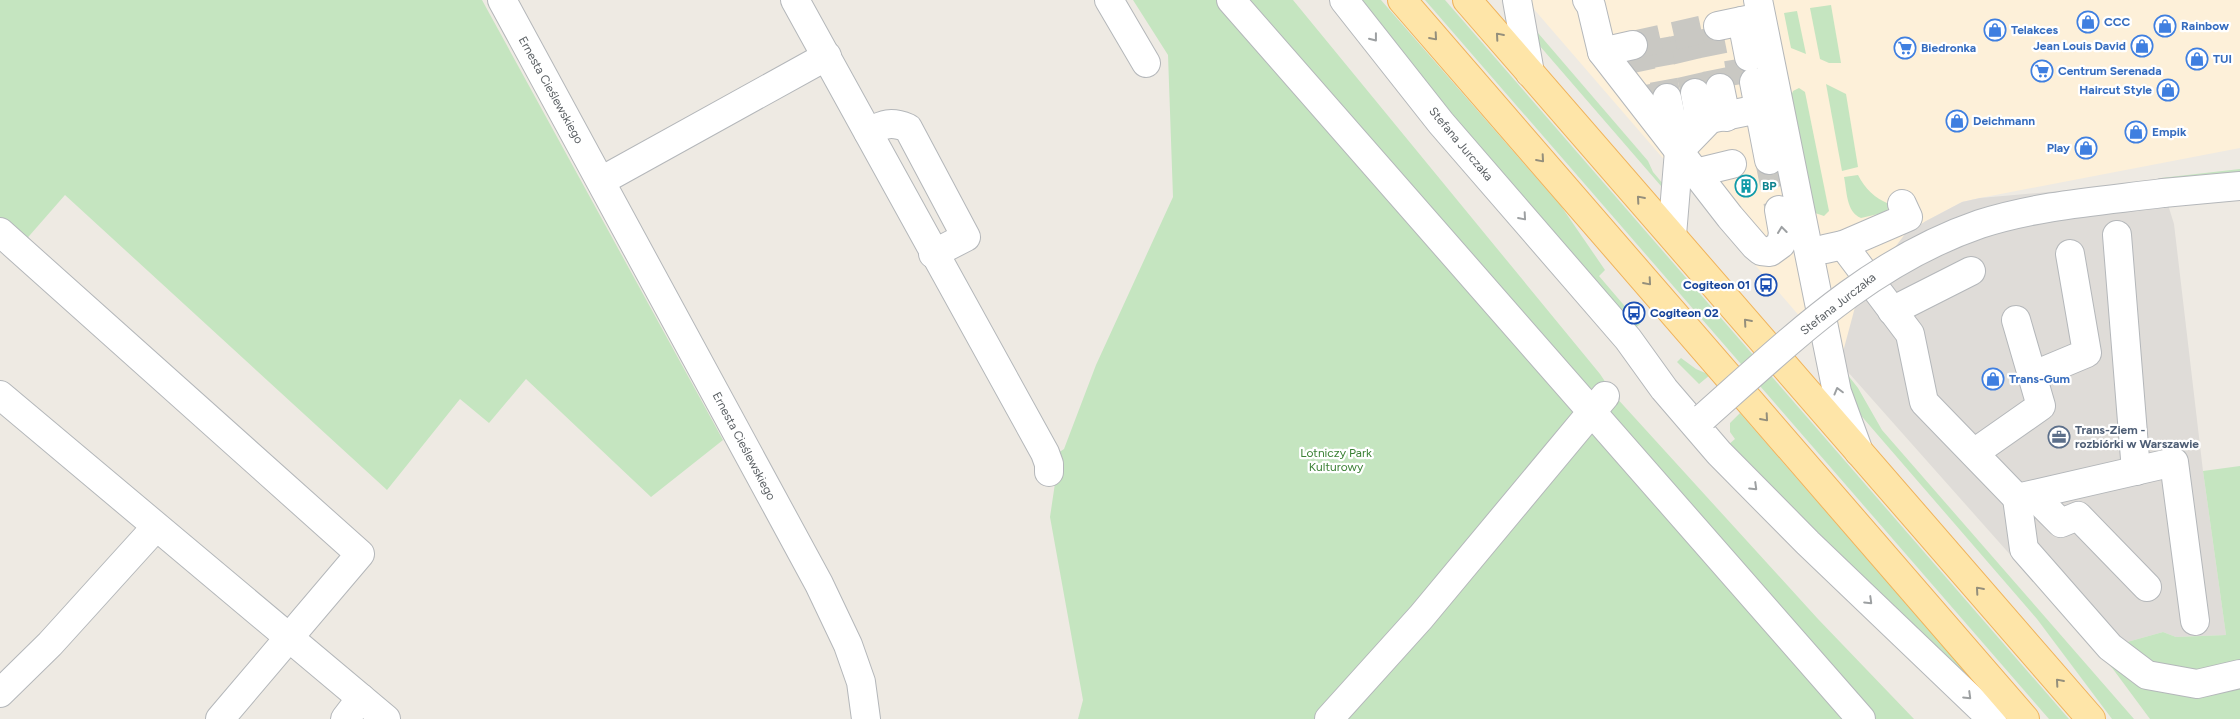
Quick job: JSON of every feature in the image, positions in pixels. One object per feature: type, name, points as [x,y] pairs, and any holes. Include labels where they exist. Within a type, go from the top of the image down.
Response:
[{"type":"main road","points":[[1402,0],[2025,719]]},
{"type":"main road","points":[[1467,0],[2091,719]]},
{"type":"street","name":"Ernesta Cieślewskiego","points":[[502,0],[819,584],[855,663],[861,682],[866,719]]},
{"type":"street","points":[[795,0],[933,254],[1045,453],[1049,464],[1049,472]]},
{"type":"street","points":[[1109,0],[1146,63]]},
{"type":"street","points":[[1231,0],[1599,404],[1861,719]]},
{"type":"street","name":"Stefana Jurczaka","points":[[1344,0],[1441,123],[1632,344],[1664,389],[1699,421],[1719,453],[1808,543],[1992,719]]},
{"type":"street","points":[[1517,0],[1530,73]]},
{"type":"street","points":[[1587,0],[1591,6],[1602,52],[1724,192],[1755,246],[1761,251],[1770,252],[1778,248],[1784,239],[1779,210]]},
{"type":"street","points":[[1740,16],[1733,77],[1736,114],[1809,253],[1837,392],[1860,453]]},
{"type":"street","points":[[1736,114],[1740,16]]},
{"type":"street","points":[[1602,52],[1633,45]]},
{"type":"street","points":[[601,181],[826,56]]},
{"type":"street","points":[[1733,77],[1736,114],[1769,160]]},
{"type":"street","points":[[1663,120],[1736,114]]},
{"type":"street","points":[[1663,120],[1672,235]]},
{"type":"street","points":[[868,132],[886,123],[897,123],[908,128],[966,236],[933,254]]},
{"type":"street","name":"Stefana Jurczaka","points":[[1699,421],[1833,304],[1873,276],[1916,251],[1966,230],[2044,208],[2162,193],[2240,186]]},
{"type":"street","points":[[1809,253],[1843,245],[1908,217],[1902,204]]},
{"type":"street","points":[[0,232],[360,554],[220,719]]},
{"type":"street","points":[[2117,235],[2136,471]]},
{"type":"street","points":[[1843,245],[1910,334],[1924,402],[1974,453],[2025,496],[2061,523],[2078,516],[2147,586]]},
{"type":"street","points":[[2032,376],[2087,353],[2070,254]]},
{"type":"street","points":[[1892,311],[1971,271]]},
{"type":"street","points":[[1974,453],[2040,406],[2016,320]]},
{"type":"street","points":[[0,395],[386,719]]},
{"type":"street","points":[[1329,719],[1422,617],[1599,404]]},
{"type":"street","points":[[2025,496],[2174,462],[2195,621]]},
{"type":"street","points":[[2025,496],[2024,549],[2110,647],[2147,675],[2197,684],[2240,674]]},
{"type":"street","points":[[0,694],[50,644],[156,527]]},
{"type":"street","points":[[344,719],[361,698]]},
{"type":"shaded area","points":[[1526,0],[2240,0],[2240,148],[1962,202],[1926,221],[1905,234],[1840,363]]},
{"type":"shaded area","points":[[2161,182],[2174,224],[2203,471],[2226,635],[2176,637],[2163,632],[2120,644],[2069,621],[1840,363],[1858,296],[1905,234],[1926,221],[1962,202],[1980,198]]},
{"type":"green space","points":[[0,0],[482,0],[723,440],[651,497],[526,379],[489,423],[460,399],[387,490],[65,195],[23,243],[0,222]]},
{"type":"green space","name":"Lotniczy Park Kulturowy","points":[[1133,0],[1293,0],[1600,374],[1614,395],[1818,619],[1914,719],[1078,719],[1083,700],[1050,517],[1058,463],[1055,455],[1064,449],[1096,365],[1173,197],[1168,55]]},
{"type":"green space","points":[[1354,0],[1381,0],[1561,206],[1605,270],[1599,276],[1640,324],[1632,331]]},
{"type":"green space","points":[[1425,0],[1445,0],[2069,719],[2049,719]]},
{"type":"green space","points":[[1831,5],[1841,63],[1829,63],[1820,59],[1810,8]]},
{"type":"green space","points":[[1797,11],[1806,54],[1791,48],[1784,13]]},
{"type":"green space","points":[[1532,26],[1648,161],[1653,172],[1664,185],[1661,186],[1539,45],[1534,36]]},
{"type":"green space","points":[[1826,84],[1846,94],[1858,167],[1842,171]]},
{"type":"green space","points":[[1799,88],[1805,92],[1829,211],[1824,216],[1815,213],[1811,206],[1791,96],[1793,91]]},
{"type":"green space","points":[[2240,169],[2240,172],[2161,182],[2161,178]]},
{"type":"green space","points":[[1858,175],[1871,192],[1889,204],[1887,212],[1861,218],[1852,211],[1844,177]]},
{"type":"green space","points":[[1681,358],[1696,369],[1710,375],[1699,384],[1677,362]]},
{"type":"green space","points":[[1843,369],[1858,388],[1882,430],[2134,719],[2112,719],[2037,619],[1855,408]]},
{"type":"green space","points":[[1740,413],[1989,699],[1989,706],[1728,445],[1735,439],[1730,432],[1730,423]]},
{"type":"green space","points":[[2240,466],[2240,719],[2150,719],[2113,669],[2069,621],[2120,644],[2163,632],[2176,637],[2226,635],[2203,471]]},
{"type":"tunnel","points":[[1633,45],[1718,26]]},
{"type":"tunnel","points":[[1708,28],[1720,88]]},
{"type":"tunnel","points":[[1681,34],[1695,93]]},
{"type":"tunnel","points":[[1656,39],[1667,98]]},
{"type":"tunnel","points":[[1636,44],[1648,102]]},
{"type":"tunnel","points":[[1738,59],[1742,84]]},
{"type":"tunnel","points":[[1769,160],[1779,210]]},
{"type":"place","name":"CCC","points":[[2088,22]]},
{"type":"place","name":"Rainbow","points":[[2165,26]]},
{"type":"place","name":"Telakces","points":[[1995,30]]},
{"type":"place","name":"Jean Louis David","points":[[2142,46]]},
{"type":"place","name":"Biedronka","points":[[1905,48]]},
{"type":"place","name":"TUI","points":[[2197,59]]},
{"type":"place","name":"Centrum Serenada","points":[[2042,71]]},
{"type":"place","name":"Haircut Style","points":[[2168,90]]},
{"type":"place","name":"Deichmann","points":[[1957,121]]},
{"type":"place","name":"Empik","points":[[2136,132]]},
{"type":"place","name":"Play","points":[[2086,148]]},
{"type":"place","name":"BP","points":[[1746,186]]},
{"type":"place","name":"Cogiteon 01","points":[[1766,285]]},
{"type":"place","name":"Cogiteon 02","points":[[1634,313]]},
{"type":"place","name":"Trans-Gum","points":[[1993,379]]},
{"type":"place","name":"Trans-Ziem - rozbiórki w Warszawie","points":[[2059,437]]}]
